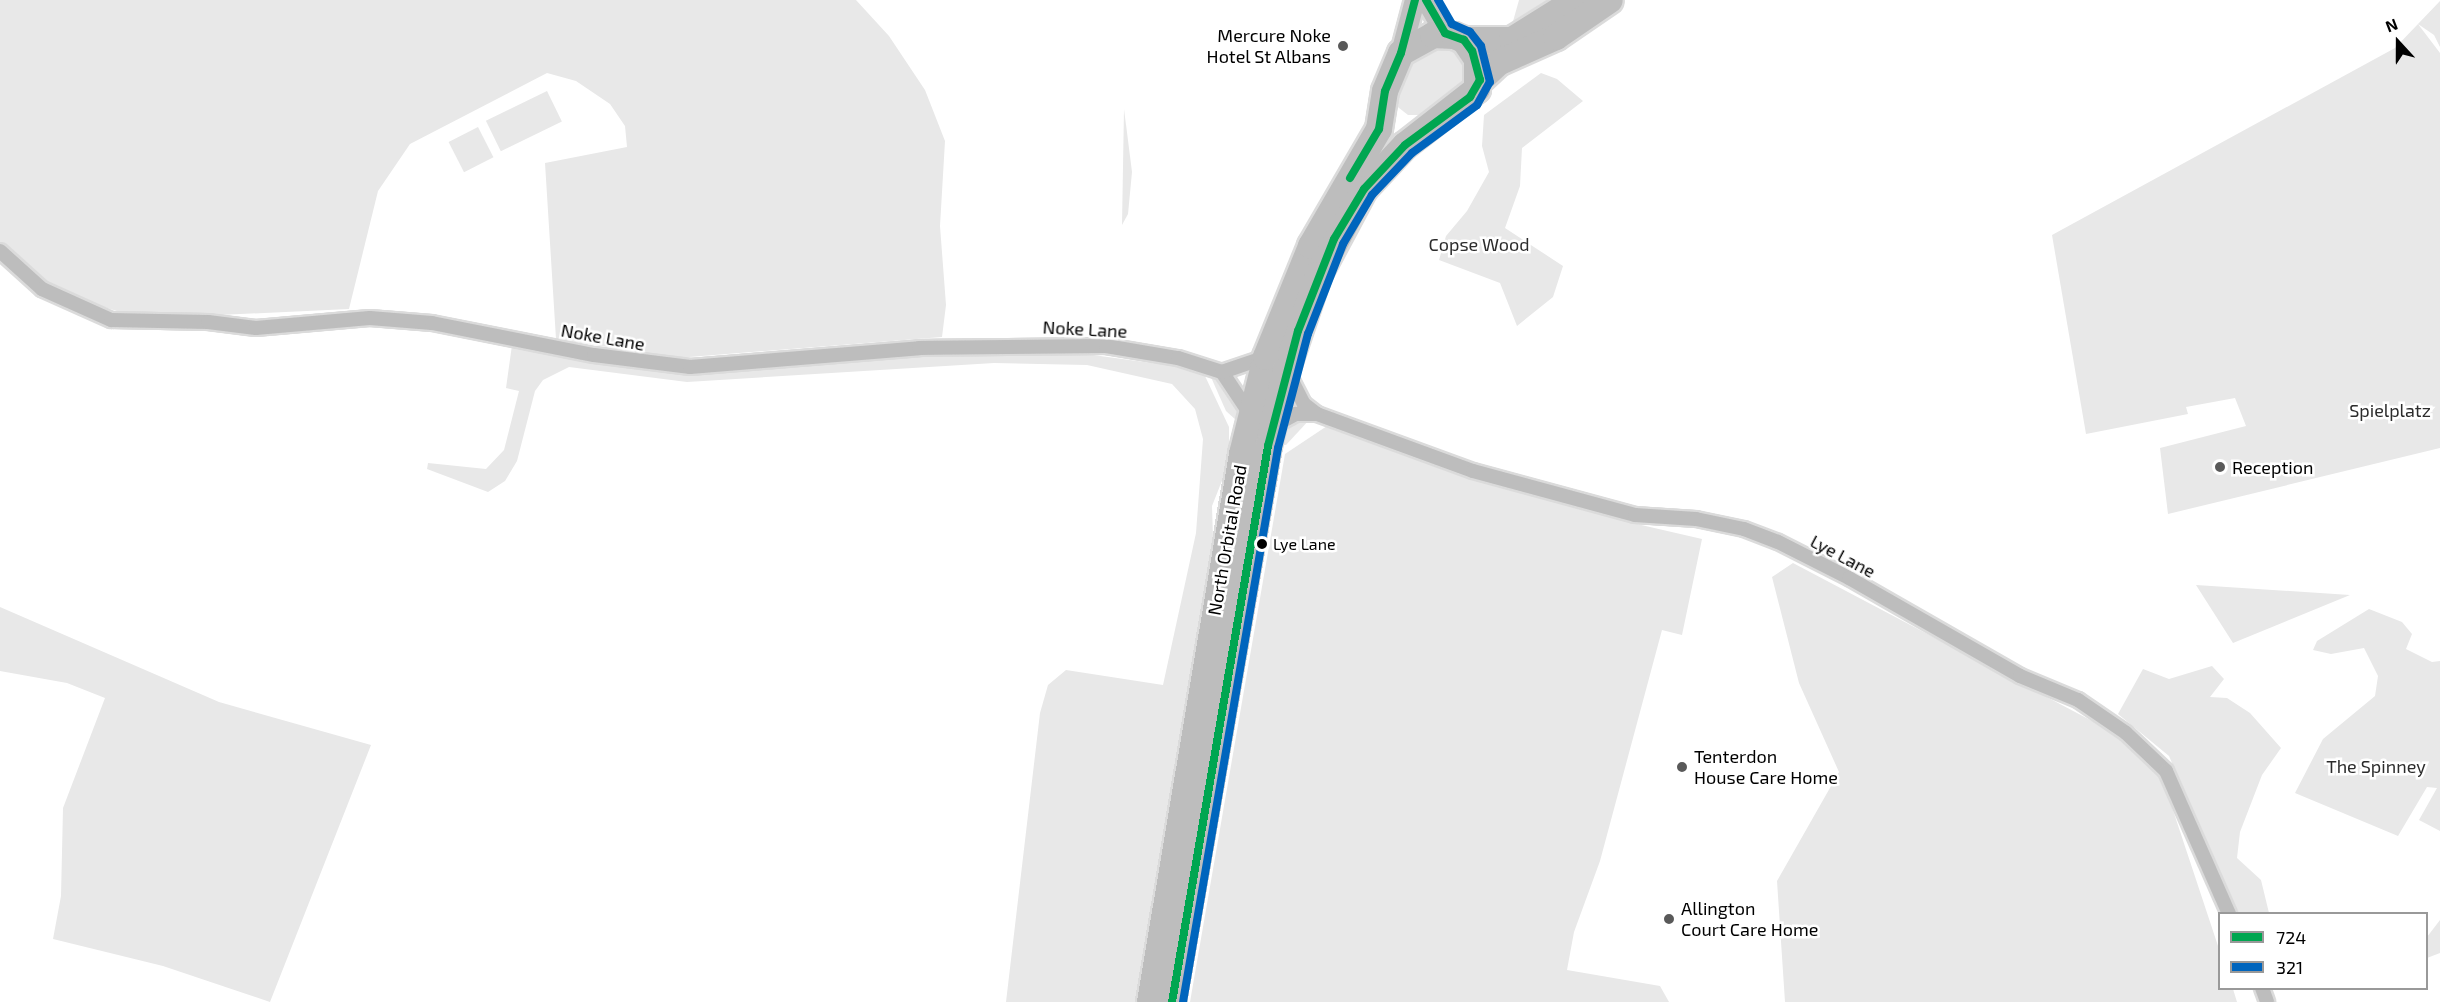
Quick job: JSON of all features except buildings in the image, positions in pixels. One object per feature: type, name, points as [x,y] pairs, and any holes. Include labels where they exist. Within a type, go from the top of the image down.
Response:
[{"type":"highway","points":[[1576,0],[1512,40],[1423,38],[1401,53],[1390,74],[1384,105],[1399,120],[1427,127],[1470,97],[1480,80],[1498,63],[1556,37],[1610,0]]},
{"type":"highway","points":[[1454,37],[1477,59],[1480,80]]},
{"type":"highway","name":"North Orbital Road","points":[[1172,1002],[1272,428],[1276,364],[1295,279],[1335,201],[1379,129],[1384,105]]},
{"type":"highway","name":"North Orbital Road","points":[[1150,1002],[1250,414],[1348,213],[1379,170],[1427,127]]},
{"type":"main road","points":[[1401,53],[1415,0]]},
{"type":"main road","points":[[1426,0],[1454,37]]},
{"type":"street","name":"Noke Lane","points":[[0,250],[42,290],[111,320],[208,322],[256,328],[370,318],[432,322],[594,355],[690,367],[919,348],[1106,346],[1178,358],[1222,372]]},
{"type":"street","points":[[1250,414],[1222,372],[1276,364]]},
{"type":"street","name":"Lye Lane","points":[[1276,364],[1304,404],[1317,414],[1473,471],[1635,515],[1696,519],[1744,529],[1849,578],[2020,676],[2078,700],[2126,732],[2166,771],[2228,912]]},
{"type":"street","name":"Lye Lane","points":[[1272,428],[1296,414],[1317,414]]},
{"type":"green space","points":[[0,0],[856,0],[889,36],[925,90],[945,141],[940,226],[946,305],[942,337],[677,358],[556,339],[545,163],[627,147],[625,126],[610,104],[576,81],[547,73],[410,144],[378,191],[349,309],[156,318],[120,312],[78,299],[42,283],[16,263],[0,243]]},
{"type":"green space","points":[[1519,0],[1551,0],[1512,25]]},
{"type":"green space","name":"Spielplatz","points":[[2440,1],[2440,47],[2434,35],[2418,24],[2440,53],[2440,448],[2168,514],[2160,448],[2246,426],[2235,398],[2186,407],[2188,414],[2086,434],[2052,235],[2395,48]]},
{"type":"green space","points":[[1435,43],[1465,53],[1469,83],[1428,115],[1408,115],[1394,104],[1394,89],[1411,59]]},
{"type":"green space","name":"Copse Wood","points":[[1541,73],[1557,79],[1583,101],[1522,148],[1520,186],[1505,228],[1563,266],[1553,297],[1517,326],[1500,283],[1439,260],[1446,236],[1467,211],[1489,172],[1482,146],[1484,115]]},
{"type":"green space","points":[[547,91],[562,122],[501,151],[486,121]]},
{"type":"green space","points":[[1124,109],[1132,172],[1128,214],[1122,225]]},
{"type":"green space","points":[[478,127],[493,157],[464,172],[449,142]]},
{"type":"green space","points":[[512,345],[640,365],[950,350],[1093,355],[1181,367],[1205,376],[1229,427],[1229,463],[1212,506],[1213,538],[1138,1002],[1006,1002],[1040,713],[1048,685],[1066,670],[1163,685],[1196,533],[1203,439],[1195,409],[1172,384],[1087,365],[994,363],[687,382],[569,367],[543,380],[535,391],[517,461],[505,481],[488,492],[427,469],[428,463],[486,469],[504,450],[519,391],[506,388]]},
{"type":"green space","points":[[1210,375],[1228,386],[1241,414],[1237,421],[1226,411]]},
{"type":"green space","points":[[1311,418],[1286,445],[1276,444],[1280,431],[1291,422]]},
{"type":"green space","points":[[1330,424],[1442,468],[1637,524],[1702,539],[1682,635],[1662,630],[1600,861],[1574,932],[1567,970],[1660,986],[1669,1002],[1190,1002],[1285,454]]},
{"type":"green space","points":[[1793,563],[2130,741],[2163,780],[2218,946],[2218,990],[2233,990],[2237,1002],[1785,1002],[1777,881],[1839,772],[1799,683],[1772,577]]},
{"type":"green space","points":[[2196,585],[2350,595],[2233,643]]},
{"type":"green space","points":[[0,607],[219,702],[371,745],[270,1002],[163,966],[53,939],[61,896],[63,808],[105,698],[67,683],[0,671]]},
{"type":"green space","name":"The Spinney","points":[[2369,609],[2402,622],[2412,634],[2406,649],[2432,662],[2440,661],[2440,831],[2419,820],[2437,788],[2427,787],[2398,836],[2295,793],[2323,739],[2375,696],[2378,676],[2364,648],[2331,654],[2313,650],[2317,641]]},
{"type":"green space","points":[[2212,666],[2224,679],[2210,697],[2227,698],[2250,713],[2281,748],[2262,775],[2240,832],[2237,858],[2261,880],[2269,912],[2237,912],[2169,756],[2118,714],[2143,669],[2169,679]]},
{"type":"green space","points":[[2440,920],[2440,953],[2428,958],[2428,936]]},
{"type":"transit line","name":"724","points":[[1350,178],[1379,129],[1385,91],[1401,53],[1415,0]]},
{"type":"transit line","name":"724","points":[[1172,1002],[1268,446],[1298,331],[1334,239],[1364,189],[1405,145],[1470,97],[1480,80],[1472,51],[1464,40],[1445,33],[1426,0]]},
{"type":"transit line","name":"321","points":[[1183,1002],[1278,448],[1308,334],[1343,244],[1372,195],[1412,153],[1477,105],[1490,82],[1481,46],[1470,32],[1452,24],[1438,0]]},
{"type":"place","name":"Mercure Noke Hotel St Albans","points":[[1343,46]]},
{"type":"place","name":"Reception","points":[[2220,467]]},
{"type":"place","name":"Lye Lane","points":[[1262,544]]},
{"type":"place","name":"Tenterdon House Care Home","points":[[1682,767]]},
{"type":"place","name":"Allington Court Care Home","points":[[1669,919]]}]
